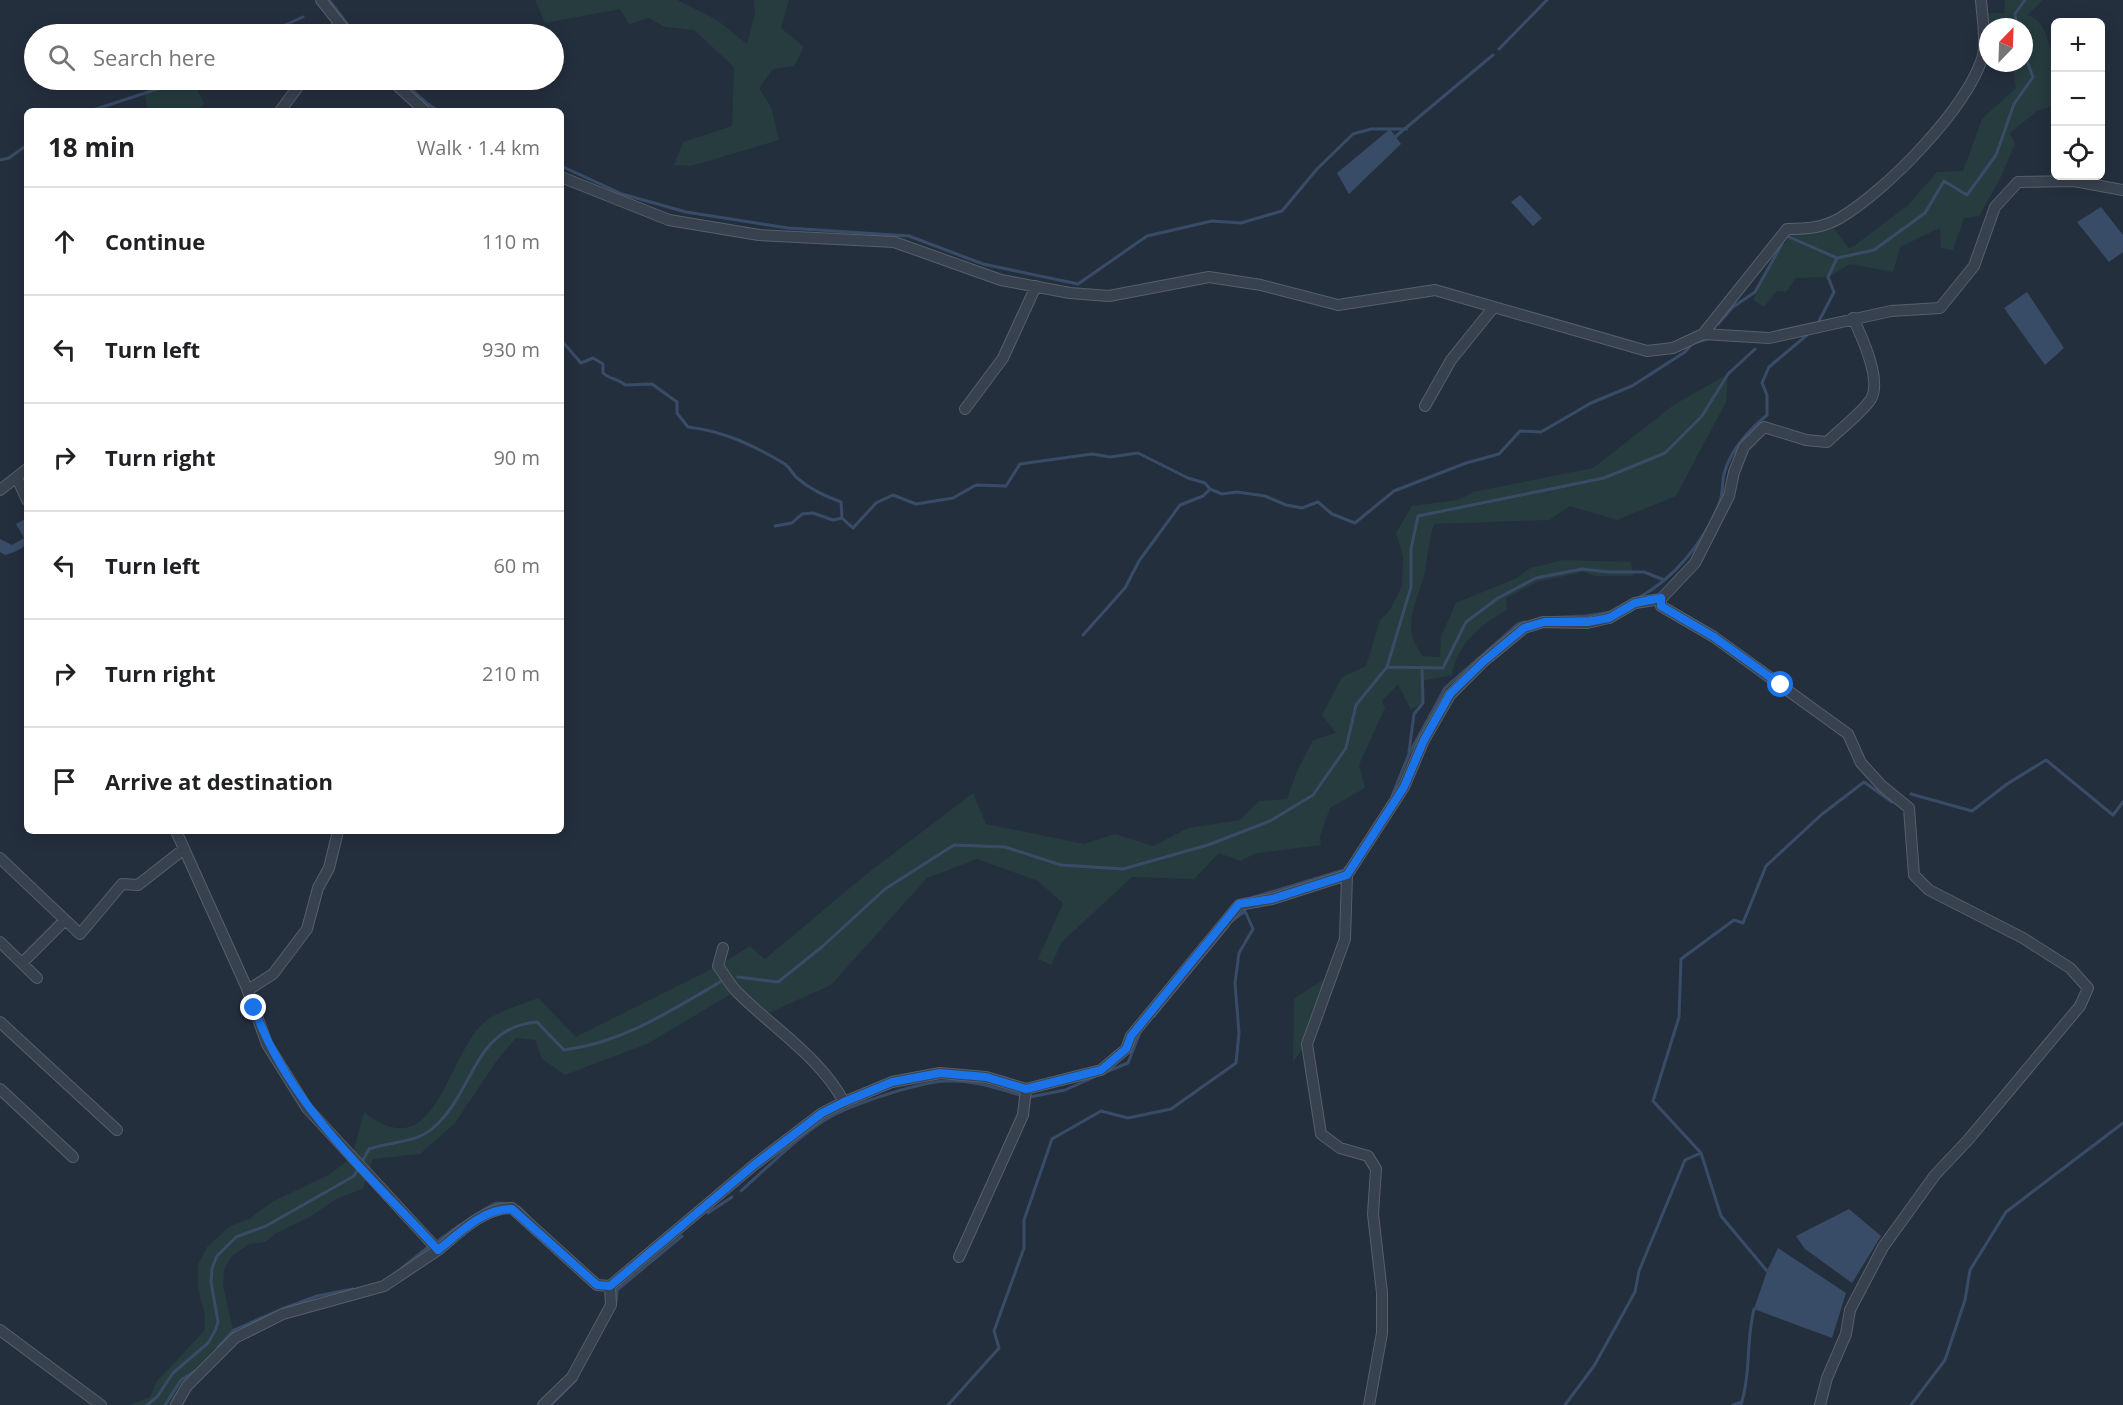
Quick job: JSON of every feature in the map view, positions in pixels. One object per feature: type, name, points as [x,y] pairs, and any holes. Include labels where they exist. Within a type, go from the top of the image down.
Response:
[{"type":"street","points":[[321,0],[338,23]]},
{"type":"street","points":[[564,178],[669,220],[759,235],[894,242],[1001,280],[1036,286],[1109,296],[1209,277],[1261,285],[1338,305],[1436,290],[1647,351],[1673,348],[1703,334],[1787,229],[1811,230],[1839,218],[1886,183],[1933,135],[1972,81],[1984,57],[1981,0]]},
{"type":"street","points":[[282,108],[296,90]]},
{"type":"street","points":[[402,90],[422,108]]},
{"type":"street","points":[[1703,334],[1769,338],[1891,311],[1940,308],[1974,266],[1995,207],[2018,182],[2074,180],[2123,190]]},
{"type":"street","points":[[965,409],[1003,358],[1036,286]]},
{"type":"street","points":[[1425,406],[1451,360],[1493,308]]},
{"type":"street","points":[[1369,1405],[1382,1333],[1382,1293],[1373,1214],[1376,1169],[1368,1156],[1340,1148],[1321,1134],[1308,1044],[1345,939],[1347,875],[1404,787],[1424,740],[1450,694],[1484,661],[1524,628],[1544,622],[1587,622],[1609,618],[1635,603],[1661,598],[1695,563],[1730,496],[1734,472],[1744,447],[1764,428],[1806,440],[1827,442],[1871,399],[1875,383],[1865,345],[1854,318]]},
{"type":"street","points":[[0,490],[24,472]]},
{"type":"street","points":[[17,478],[24,493]]},
{"type":"street","points":[[1661,598],[1661,606],[1714,637],[1848,734],[1861,763],[1882,786],[1909,807],[1914,875],[1929,890],[2023,938],[2070,968],[2088,988],[2080,1006],[1935,1175],[1883,1247],[1850,1310],[1846,1334],[1827,1378],[1820,1405]]},
{"type":"street","points":[[177,834],[248,990],[267,1044],[307,1108],[438,1250]]},
{"type":"street","points":[[248,990],[273,974],[307,929],[318,888],[329,868],[337,834]]},
{"type":"street","points":[[0,858],[80,934],[122,884],[138,885],[184,849]]},
{"type":"street","points":[[176,1405],[187,1386],[235,1338],[283,1314],[384,1286],[438,1250],[476,1220],[498,1208],[512,1209],[597,1285],[610,1286],[754,1165],[822,1113],[844,1102],[892,1082],[940,1073],[986,1077],[1026,1089],[1101,1070],[1126,1049],[1131,1036],[1239,904],[1272,899],[1347,875]]},
{"type":"street","points":[[22,963],[65,920]]},
{"type":"street","points":[[0,942],[37,978]]},
{"type":"street","points":[[723,948],[718,966],[736,991],[775,1024],[835,1086],[844,1102]]},
{"type":"street","points":[[0,1022],[117,1130]]},
{"type":"street","points":[[0,1089],[73,1157]]},
{"type":"street","points":[[959,1257],[1023,1115],[1026,1089]]},
{"type":"street","points":[[543,1405],[572,1377],[611,1305],[610,1286]]},
{"type":"street","points":[[0,1330],[100,1405]]},
{"type":"green space","points":[[535,0],[677,0],[717,20],[747,44],[755,13],[754,0],[789,0],[781,28],[804,47],[794,66],[773,69],[759,88],[771,107],[779,140],[691,166],[674,165],[683,142],[732,126],[734,67],[694,30],[665,27],[649,18],[629,24],[620,9],[545,23]]},
{"type":"green space","points":[[2005,0],[2043,0],[2027,15],[2036,19],[2048,40],[2051,54],[2051,106],[2037,111],[2010,133],[2015,144],[2000,179],[1979,216],[1964,218],[1953,250],[1941,248],[1940,228],[1900,247],[1893,272],[1850,264],[1828,277],[1796,278],[1786,292],[1777,291],[1764,307],[1753,300],[1773,261],[1791,234],[1834,229],[1849,248],[1908,205],[1937,172],[1963,171],[1982,119],[2016,88],[2013,72],[2033,72],[2033,18],[1985,18],[1982,13],[2004,13]]},
{"type":"green space","points":[[156,90],[197,90],[204,103],[201,108],[147,108],[145,94]]},
{"type":"green space","points":[[1728,374],[1726,402],[1676,496],[1617,520],[1570,506],[1549,520],[1434,524],[1411,624],[1412,635],[1423,656],[1440,657],[1441,636],[1456,603],[1517,578],[1530,568],[1563,560],[1631,562],[1633,576],[1595,576],[1583,572],[1537,582],[1506,598],[1507,610],[1471,636],[1454,664],[1452,675],[1421,681],[1423,703],[1411,710],[1398,684],[1382,701],[1385,708],[1359,765],[1365,788],[1330,808],[1320,836],[1321,845],[1257,853],[1240,861],[1219,853],[1194,879],[1132,877],[1062,942],[1051,965],[1038,959],[1063,903],[1038,881],[977,859],[927,878],[831,985],[764,1015],[736,991],[649,1043],[565,1075],[542,1059],[535,1040],[516,1038],[498,1059],[455,1123],[420,1154],[373,1159],[363,1189],[338,1198],[308,1218],[278,1232],[265,1242],[249,1244],[232,1256],[224,1270],[223,1285],[235,1338],[176,1405],[130,1405],[150,1397],[157,1381],[205,1330],[205,1315],[198,1289],[198,1264],[207,1247],[230,1226],[249,1219],[272,1202],[330,1174],[352,1157],[364,1112],[389,1126],[409,1127],[424,1118],[438,1100],[473,1036],[492,1016],[538,998],[576,1037],[718,966],[750,946],[765,959],[864,876],[973,793],[986,824],[1084,844],[1115,834],[1153,846],[1188,828],[1240,820],[1259,801],[1287,799],[1297,771],[1313,740],[1336,733],[1322,715],[1342,677],[1366,666],[1380,620],[1390,610],[1402,586],[1403,557],[1396,533],[1412,506],[1458,500],[1473,492],[1593,468],[1675,404]]},
{"type":"green space","points":[[1333,973],[1307,1044],[1293,1061],[1294,999]]},
{"type":"water","points":[[1390,129],[1401,144],[1349,194],[1337,173]]},
{"type":"water","points":[[1520,195],[1542,218],[1533,226],[1511,202]]},
{"type":"water","points":[[2101,207],[2123,235],[2123,252],[2109,262],[2077,222]]},
{"type":"water","points":[[2027,292],[2064,348],[2045,365],[2004,308]]},
{"type":"water","points":[[24,520],[24,538],[16,524]]},
{"type":"water","points":[[24,538],[24,546],[19,550],[5,555],[0,552],[0,539],[12,545]]},
{"type":"water","points":[[1849,1209],[1881,1236],[1852,1283],[1805,1249],[1796,1236]]},
{"type":"water","points":[[1778,1248],[1846,1293],[1832,1338],[1754,1309],[1767,1271]]},
{"type":"waterway","points":[[329,0],[347,24]]},
{"type":"waterway","points":[[1499,49],[1547,0]]},
{"type":"waterway","points":[[2016,18],[2015,14],[2025,0]]},
{"type":"waterway","points":[[287,24],[303,17]]},
{"type":"waterway","points":[[1395,137],[1493,55]]},
{"type":"waterway","points":[[1787,236],[1837,258],[1874,250],[1925,213],[1944,181],[1967,195],[1996,155],[2014,104],[2033,77],[2031,72]]},
{"type":"waterway","points":[[99,108],[154,90]]},
{"type":"waterway","points":[[412,90],[434,108]]},
{"type":"waterway","points":[[564,167],[622,194],[686,212],[788,228],[909,236],[983,264],[1078,284],[1147,236],[1212,221],[1241,223],[1282,211],[1317,169],[1353,134],[1371,129],[1407,129]]},
{"type":"waterway","points":[[0,160],[9,158],[24,147]]},
{"type":"waterway","points":[[1718,324],[1733,307],[1755,292],[1782,244]]},
{"type":"waterway","points":[[1819,321],[1834,292],[1828,277],[1837,258]]},
{"type":"waterway","points":[[1638,598],[1676,569],[1706,530],[1720,501],[1724,474],[1735,449],[1767,415],[1767,395],[1762,383],[1769,367],[1807,335]]},
{"type":"waterway","points":[[564,343],[581,363],[593,358],[603,364],[603,373],[625,385],[652,384],[677,402],[677,413],[688,427],[739,440],[785,464],[807,486],[841,502],[842,518],[853,528],[876,503],[893,495],[916,504],[953,498],[976,485],[1006,486],[1020,464],[1092,454],[1110,457],[1138,453],[1188,478],[1205,483],[1210,489],[1222,494],[1237,492],[1265,496],[1286,505],[1302,508],[1318,502],[1332,514],[1355,523],[1394,491],[1466,463],[1499,454],[1520,431],[1541,432],[1591,403],[1632,386],[1685,352],[1693,343],[1708,339]]},
{"type":"waterway","points":[[738,977],[778,982],[823,946],[885,889],[954,845],[1005,847],[1061,865],[1123,869],[1208,845],[1270,821],[1313,795],[1346,748],[1356,705],[1387,667],[1411,587],[1411,549],[1418,516],[1604,478],[1665,453],[1702,416],[1728,374],[1755,349]]},
{"type":"waterway","points":[[1083,635],[1125,588],[1139,561],[1180,505],[1203,496],[1210,489]]},
{"type":"waterway","points":[[775,526],[792,523],[802,514],[813,513],[833,520],[842,518]]},
{"type":"waterway","points":[[1387,667],[1443,668],[1466,622],[1498,598],[1536,578],[1582,569],[1644,572],[1664,580]]},
{"type":"waterway","points":[[1543,618],[1611,612]]},
{"type":"waterway","points":[[1392,796],[1409,754],[1445,688],[1518,624],[1525,622]]},
{"type":"waterway","points":[[1409,752],[1414,714],[1423,703],[1422,667]]},
{"type":"waterway","points":[[1911,794],[1972,811],[2007,784],[2046,760],[2113,815],[2123,802]]},
{"type":"waterway","points":[[1767,1271],[1721,1216],[1701,1153],[1653,1101],[1679,1017],[1681,959],[1734,920],[1743,923],[1766,866],[1821,815],[1864,782],[1892,802]]},
{"type":"waterway","points":[[1251,898],[1344,870],[1346,867]]},
{"type":"waterway","points":[[948,1405],[999,1348],[994,1331],[1024,1248],[1024,1220],[1052,1139],[1101,1111],[1128,1118],[1171,1109],[1236,1063],[1239,1033],[1235,983],[1239,953],[1253,929],[1245,911],[1232,921]]},
{"type":"waterway","points":[[1154,1016],[1228,926]]},
{"type":"waterway","points":[[147,1405],[157,1397],[173,1373],[208,1343],[215,1331],[218,1322],[211,1282],[212,1268],[217,1256],[236,1237],[266,1226],[354,1176],[369,1149],[410,1140],[433,1128],[458,1097],[487,1048],[500,1036],[516,1027],[537,1022],[564,1050],[586,1046],[645,1024],[720,982]]},
{"type":"waterway","points":[[1106,1072],[1128,1063],[1141,1030]]},
{"type":"waterway","points":[[1030,1097],[1065,1090],[1094,1077]]},
{"type":"waterway","points":[[741,1191],[803,1136],[825,1120],[867,1101],[904,1089],[948,1081],[975,1083],[1020,1095]]},
{"type":"waterway","points":[[1911,1405],[1945,1360],[1965,1300],[1970,1270],[2006,1212],[2123,1123]]},
{"type":"waterway","points":[[1565,1405],[1594,1366],[1635,1292],[1639,1271],[1685,1160],[1701,1153]]},
{"type":"waterway","points":[[708,1213],[732,1197]]},
{"type":"waterway","points":[[483,1210],[496,1203],[513,1204]]},
{"type":"waterway","points":[[519,1207],[529,1217]]},
{"type":"waterway","points":[[439,1240],[460,1225]]},
{"type":"waterway","points":[[616,1302],[617,1290],[682,1236]]},
{"type":"waterway","points":[[402,1268],[427,1248]]},
{"type":"waterway","points":[[218,1347],[234,1330],[282,1309],[317,1296],[353,1289]]},
{"type":"waterway","points":[[1741,1405],[1754,1309]]},
{"type":"waterway","points":[[165,1405],[181,1380],[195,1371]]},
{"type":"waterway","points":[[551,1405],[576,1380]]},
{"type":"waterway","points":[[1733,1405],[1742,1402]]},
{"type":"route","points":[[254,1008],[267,1044],[307,1108],[438,1250],[476,1220],[498,1208],[512,1209],[597,1285],[610,1286],[754,1165],[822,1113],[844,1102],[892,1082],[940,1073],[986,1077],[1026,1089],[1101,1070],[1126,1049],[1131,1036],[1239,904],[1272,899],[1306,886],[1347,875],[1404,787],[1424,740],[1450,694],[1484,661],[1524,628],[1544,622],[1587,622],[1609,618],[1635,603],[1661,598],[1661,606],[1714,637],[1781,685]]}]
